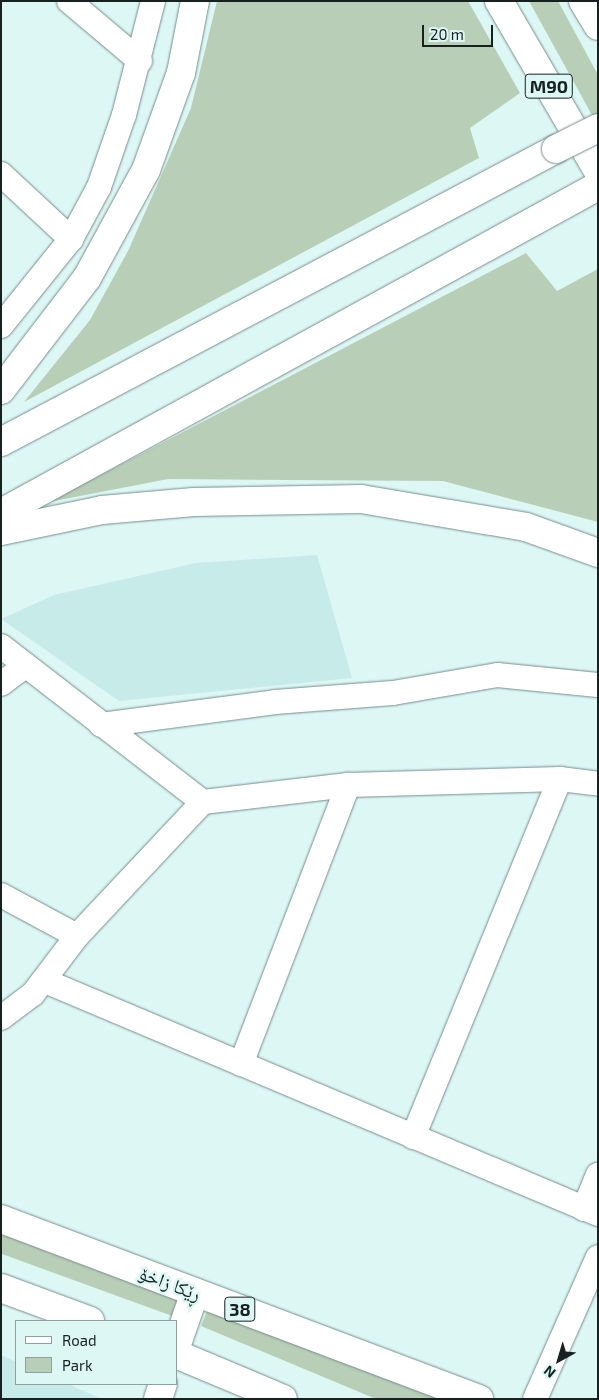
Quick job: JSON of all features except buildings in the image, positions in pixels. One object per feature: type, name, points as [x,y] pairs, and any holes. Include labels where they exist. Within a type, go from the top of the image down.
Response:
[{"type":"main road","points":[[1,390],[87,278],[146,170],[180,73],[196,1]]},
{"type":"main road","name":"M90","points":[[499,1],[598,172]]},
{"type":"main road","points":[[583,1],[598,26]]},
{"type":"main road","points":[[1,442],[598,128]]},
{"type":"main road","points":[[1,513],[590,190]]},
{"type":"main road","points":[[1,531],[102,510],[194,502],[361,499],[526,527],[598,553]]},
{"type":"main road","name":"ڕێکا زاخۆ","points":[[1,1219],[479,1399]]},
{"type":"main road","points":[[1,1288],[87,1320]]},
{"type":"main road","points":[[178,1342],[196,1292]]},
{"type":"main road","points":[[178,1355],[283,1399]]},
{"type":"main road","points":[[158,1399],[163,1385]]},
{"type":"street","points":[[69,1],[140,61]]},
{"type":"street","points":[[3,322],[70,239],[113,152],[140,61],[153,1]]},
{"type":"street","points":[[1,174],[70,239]]},
{"type":"street","points":[[1,646],[203,802]]},
{"type":"street","points":[[1,684],[26,665]]},
{"type":"street","points":[[101,725],[275,702],[393,693],[497,675],[598,685]]},
{"type":"street","points":[[413,1137],[560,779]]},
{"type":"street","points":[[1,1018],[45,981],[77,936],[203,802],[348,785],[560,779],[598,784]]},
{"type":"street","points":[[241,1064],[348,785]]},
{"type":"street","points":[[1,895],[77,936]]},
{"type":"street","points":[[45,981],[591,1212],[598,1175]]},
{"type":"street","points":[[535,1399],[598,1256]]},
{"type":"shaded area","points":[[317,555],[352,678],[119,701],[1,619],[54,595],[196,563]]},
{"type":"shaded area","points":[[1,1355],[15,1362],[15,1385],[70,1385],[102,1399],[1,1399]]},
{"type":"green space","points":[[217,1],[468,1],[520,93],[470,128],[479,158],[24,402],[90,320],[128,251],[191,108]]},
{"type":"green space","points":[[529,1],[558,1],[598,75],[598,126]]},
{"type":"green space","points":[[526,253],[557,291],[598,269],[598,522],[443,481],[168,479],[49,502]]},
{"type":"green space","points":[[1,1226],[180,1291],[172,1316],[1,1254]]},
{"type":"green space","points":[[210,1304],[451,1399],[376,1399],[201,1326]]}]
